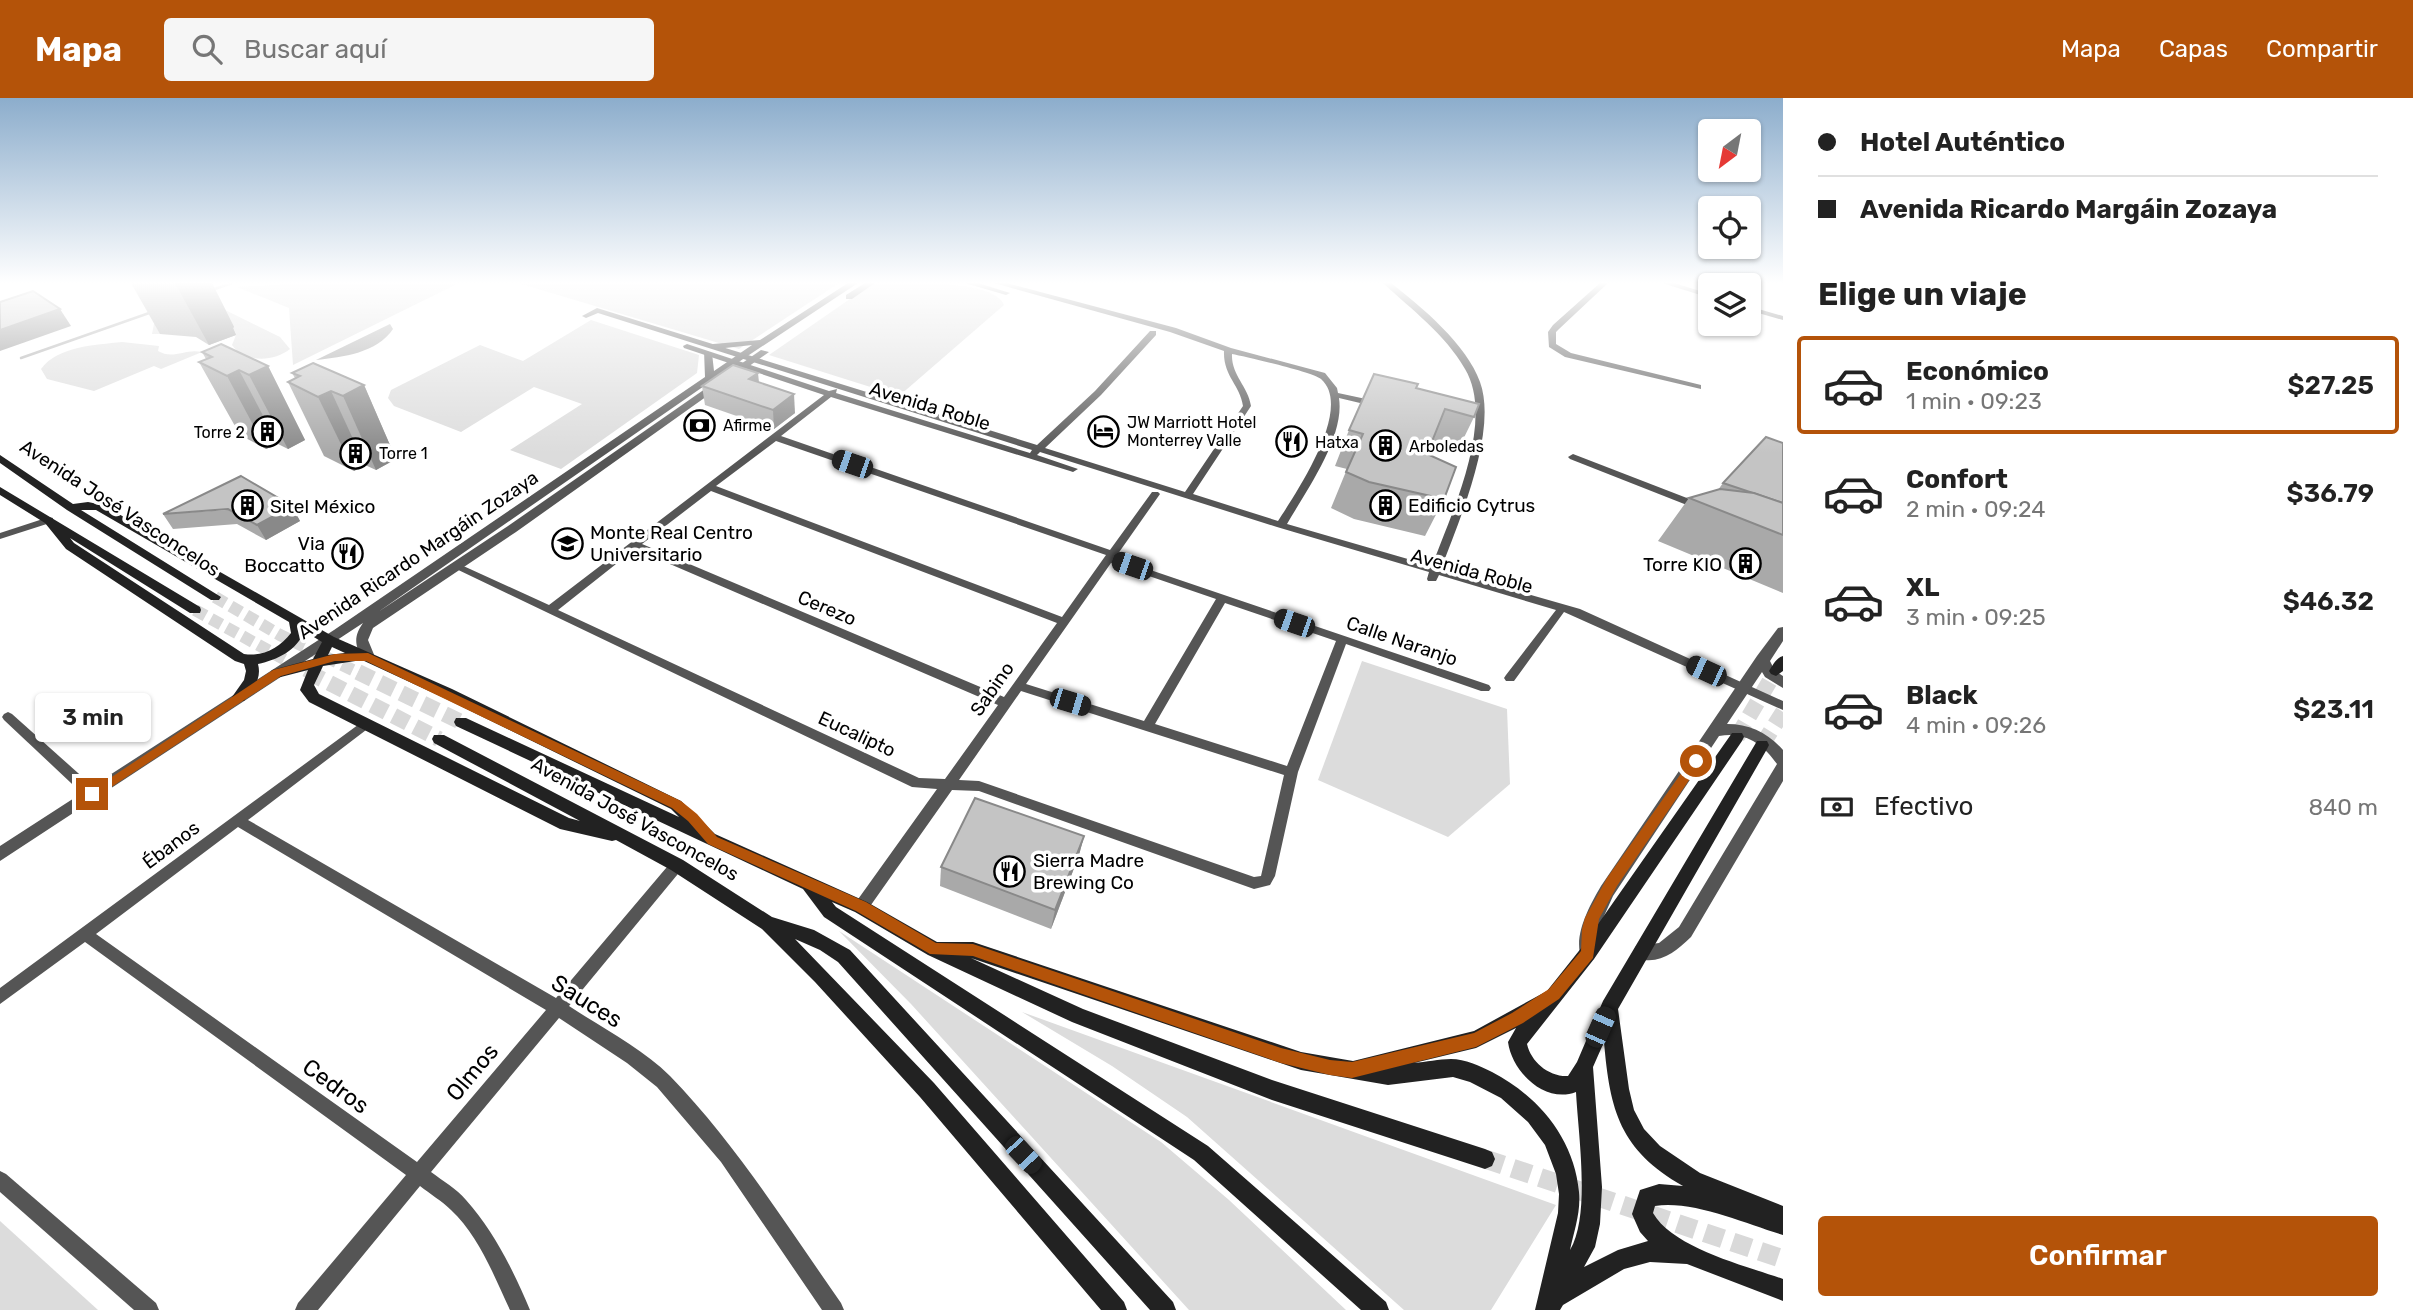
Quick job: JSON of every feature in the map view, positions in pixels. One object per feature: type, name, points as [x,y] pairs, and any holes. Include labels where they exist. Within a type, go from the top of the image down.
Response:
[{"type":"main road","name":"Avenida José Vasconcelos","points":[[0,458],[71,508],[215,597]]},
{"type":"main road","points":[[0,490],[195,610]]},
{"type":"main road","points":[[71,508],[88,505],[99,507],[328,640],[676,805],[692,817],[712,841]]},
{"type":"main road","points":[[49,520],[70,547],[198,632],[250,661],[253,667],[252,677],[239,697]]},
{"type":"main road","points":[[250,661],[287,647],[298,634],[295,622]]},
{"type":"main road","points":[[328,640],[321,661],[307,685],[309,694],[566,824],[590,832],[620,835]]},
{"type":"main road","points":[[277,673],[321,661],[352,656],[368,657]]},
{"type":"main road","name":"Avenida José Vasconcelos","points":[[461,722],[712,841],[861,907],[934,949],[1077,1016],[1272,1090],[1485,1159]]},
{"type":"main road","points":[[1737,737],[1588,953],[1517,1042],[1519,1056],[1525,1066],[1536,1074],[1562,1086],[1576,1082],[1609,1007],[1762,745]]},
{"type":"main road","name":"Avenida José Vasconcelos","points":[[439,739],[677,866],[768,924]]},
{"type":"main road","points":[[810,886],[830,912],[1201,1153],[1378,1310]]},
{"type":"main road","points":[[768,924],[821,976],[927,1090],[1116,1310]]},
{"type":"main road","points":[[768,924],[804,933],[831,946],[844,956],[1165,1310]]},
{"type":"main road","points":[[934,949],[973,950],[1281,1056],[1330,1068],[1388,1076],[1453,1068],[1490,1081],[1508,1091],[1535,1115],[1553,1139],[1562,1157],[1569,1194],[1568,1213],[1550,1306]]},
{"type":"main road","points":[[1352,1070],[1476,1039],[1518,1018],[1554,994]]},
{"type":"main road","points":[[1609,1007],[1620,1088],[1625,1112],[1634,1132],[1678,1172],[1705,1187],[1783,1216]]},
{"type":"main road","points":[[1550,1306],[1584,1247],[1590,1224],[1592,1187],[1584,1068]]},
{"type":"main road","points":[[1726,1270],[1651,1231],[1642,1214],[1647,1197],[1662,1194],[1695,1199],[1783,1224]]},
{"type":"main road","points":[[1550,1306],[1618,1259],[1637,1252],[1677,1253],[1783,1290]]},
{"type":"street","name":"Avenida Roble","points":[[673,340],[712,349]]},
{"type":"street","name":"Avenida Roble","points":[[686,340],[741,361],[1057,454],[1434,576],[1586,615],[1783,713]]},
{"type":"street","name":"Avenida Ricardo Margáin Zozaya","points":[[368,657],[361,642],[362,633],[368,625],[455,566],[741,361],[766,340]]},
{"type":"street","name":"Avenida Ricardo Margáin Zozaya","points":[[0,854],[328,640],[710,378],[741,361],[755,359],[785,340]]},
{"type":"street","points":[[1038,449],[1098,393],[1146,340]]},
{"type":"street","points":[[1181,340],[1224,348]]},
{"type":"street","points":[[1200,340],[1322,375],[1332,382],[1336,391],[1328,443],[1281,525]]},
{"type":"street","points":[[1434,576],[1466,483],[1479,429],[1480,396],[1476,382],[1445,340]]},
{"type":"street","points":[[1552,340],[1552,345],[1568,355],[1698,387]]},
{"type":"street","points":[[710,378],[712,349],[762,342]]},
{"type":"street","points":[[1187,496],[1247,407],[1247,400],[1230,374],[1224,348]]},
{"type":"street","name":"Avenida Roble","points":[[755,359],[835,390]]},
{"type":"street","points":[[550,610],[835,390]]},
{"type":"street","points":[[1336,391],[1391,407]]},
{"type":"street","points":[[1466,425],[1479,429]]},
{"type":"street","name":"Calle Naranjo","points":[[774,437],[1222,598],[1485,688]]},
{"type":"street","name":"Avenida Roble","points":[[1057,454],[1155,494],[1559,613],[1741,691],[1783,706]]},
{"type":"street","points":[[1573,457],[1712,511]]},
{"type":"street","points":[[709,487],[1064,622]]},
{"type":"street","name":"Sabino","points":[[861,907],[1155,494]]},
{"type":"street","points":[[0,536],[49,520]]},
{"type":"street","name":"Cerezo","points":[[634,545],[1006,703]]},
{"type":"street","name":"Eucalipto","points":[[455,566],[913,782],[979,786],[1247,881],[1260,883],[1268,876],[1291,772]]},
{"type":"street","points":[[1148,726],[1222,598]]},
{"type":"street","points":[[1510,678],[1559,613]]},
{"type":"street","points":[[1588,953],[1588,929],[1598,906],[1783,631]]},
{"type":"street","points":[[1018,686],[1291,772],[1342,639]]},
{"type":"street","points":[[1762,659],[1770,674],[1781,672]]},
{"type":"street","points":[[8,717],[92,794]]},
{"type":"street","name":"Ébanos","points":[[0,997],[366,724]]},
{"type":"street","points":[[1716,731],[1735,729],[1760,736],[1773,747],[1783,761]]},
{"type":"street","points":[[1642,952],[1662,951],[1685,932],[1783,768]]},
{"type":"street","name":"Sauces","points":[[237,820],[558,1008],[633,1057],[663,1081],[727,1156],[834,1310]]},
{"type":"street","name":"Olmos","points":[[305,1310],[677,866]]},
{"type":"street","name":"Cedros","points":[[85,934],[457,1204],[475,1225],[492,1252],[520,1310]]},
{"type":"street","points":[[0,1180],[149,1310]]},
{"type":"shaded area","points":[[234,340],[282,340],[290,349],[276,356],[260,359],[244,355],[232,345]]},
{"type":"shaded area","points":[[291,340],[345,340],[293,365]]},
{"type":"shaded area","points":[[358,340],[383,340],[369,349],[316,360]]},
{"type":"shaded area","points":[[559,340],[651,340],[699,355],[697,373],[561,469],[510,450],[582,404],[534,387],[461,432],[394,406],[388,398],[391,390],[480,345],[523,361]]},
{"type":"shaded area","points":[[707,340],[753,340],[739,349]]},
{"type":"shaded area","points":[[791,340],[964,340],[899,396],[769,355]]},
{"type":"shaded area","points":[[122,342],[159,346],[158,351],[169,354],[202,352],[161,369],[154,366],[94,391],[47,379],[41,369],[48,361],[67,351]]},
{"type":"shaded area","points":[[1362,661],[1507,709],[1510,784],[1448,837],[1318,780]]},
{"type":"shaded area","points":[[839,931],[1161,1142],[1229,1200],[1346,1310],[1189,1310],[911,1004]]},
{"type":"shaded area","points":[[1022,1012],[1556,1205],[1491,1310],[1404,1310],[1187,1117],[1112,1066]]},
{"type":"shaded area","points":[[0,1221],[98,1310],[0,1310]]},
{"type":"building","points":[[221,344],[268,366],[249,375],[239,370],[227,376],[199,362],[212,357],[202,352]]},
{"type":"building","points":[[313,363],[364,385],[343,396],[331,391],[318,397],[288,382],[300,376],[292,373]]},
{"type":"building","points":[[733,365],[758,373],[749,379],[794,394],[773,410],[702,386]]},
{"type":"building","points":[[1374,374],[1418,384],[1416,388],[1479,404],[1474,417],[1445,409],[1427,454],[1456,467],[1444,499],[1369,482],[1346,472],[1363,434],[1349,430]]},
{"type":"building","points":[[1766,437],[1783,443],[1783,503],[1723,483]]},
{"type":"building","points":[[241,476],[292,506],[257,525],[228,509],[163,514]]},
{"type":"building","points":[[1720,489],[1754,493],[1783,503],[1783,535],[1689,498]]},
{"type":"building","name":"Sierra Madre Brewing Co","points":[[975,798],[1084,836],[1055,910],[941,867]]},
{"type":"waterway","points":[[21,358],[74,340]]},
{"type":"tunnel","points":[[215,597],[280,635],[361,674]]},
{"type":"tunnel","points":[[195,610],[311,674]]},
{"type":"tunnel","points":[[308,672],[439,739]]},
{"type":"tunnel","points":[[358,672],[461,722]]},
{"type":"tunnel","points":[[1737,737],[1775,672]]},
{"type":"tunnel","points":[[1762,745],[1783,712]]},
{"type":"tunnel","points":[[1485,1159],[1783,1259]]},
{"type":"place","name":"Afirme","points":[[700,425]]},
{"type":"place","name":"JW Marriott Hotel Monterrey Valle","points":[[1104,431]]},
{"type":"place","name":"Torre 2","points":[[268,432]]},
{"type":"place","name":"Hatxa","points":[[1292,442]]},
{"type":"place","name":"Arboledas","points":[[1386,446]]},
{"type":"place","name":"Torre 1","points":[[356,453]]},
{"type":"place","name":"Edificio Cytrus","points":[[1385,505]]},
{"type":"place","name":"Sitel México","points":[[247,506]]},
{"type":"place","name":"Monte Real Centro Universitario","points":[[567,543]]},
{"type":"place","name":"Via Boccatto","points":[[348,554]]},
{"type":"place","name":"Torre KIO","points":[[1745,564]]},
{"type":"place","name":"Sierra Madre Brewing Co","points":[[1010,871]]},
{"type":"route","points":[[92,794],[277,673],[335,658],[368,657],[650,791],[692,817],[712,841],[861,907],[934,949],[973,950],[1281,1056],[1330,1068],[1352,1070],[1476,1039],[1518,1018],[1554,994],[1588,953],[1588,929],[1612,882],[1696,761]]}]
